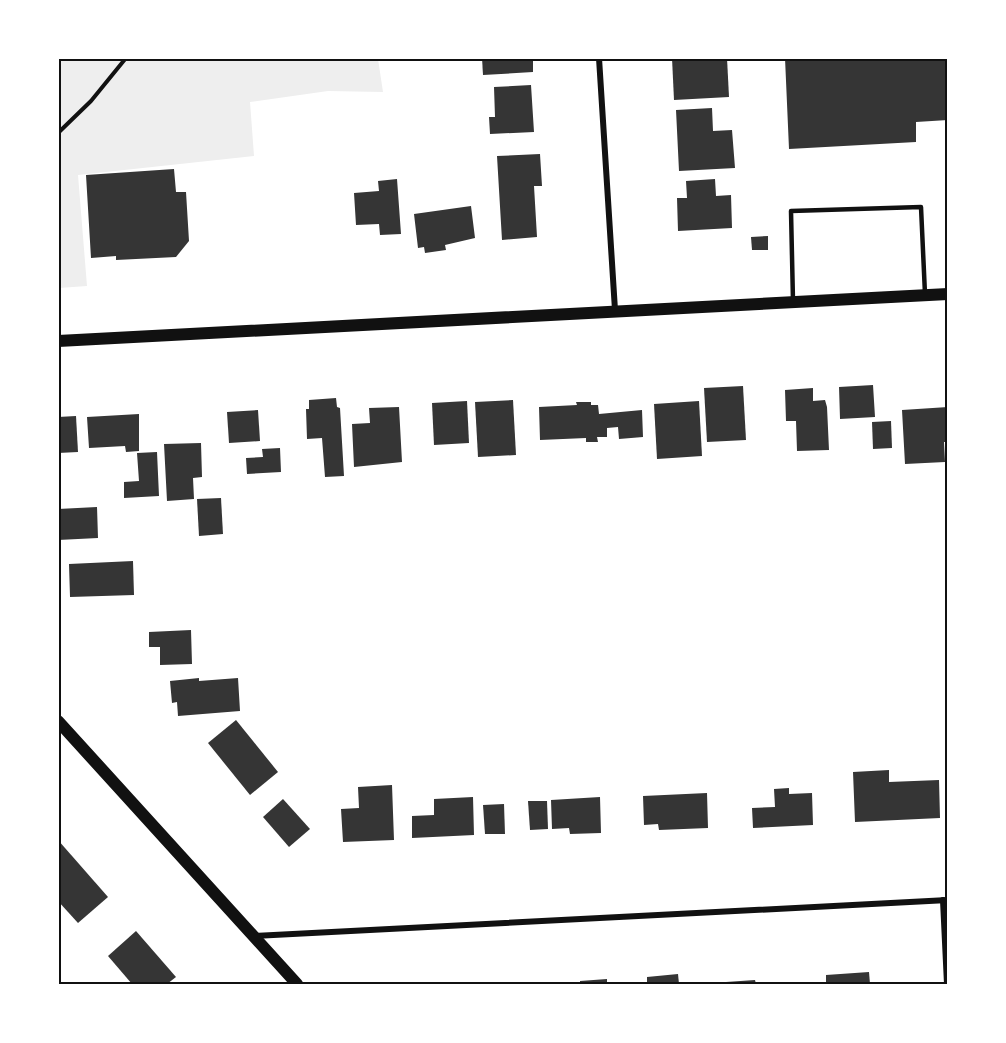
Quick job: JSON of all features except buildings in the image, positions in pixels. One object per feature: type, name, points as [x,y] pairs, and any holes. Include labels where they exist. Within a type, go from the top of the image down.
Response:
[{"type":"main road","points":[[58,341],[948,294]]},
{"type":"main road","points":[[58,721],[297,984]]},
{"type":"street","points":[[600,58],[615,310]]},
{"type":"street","points":[[254,936],[945,900],[947,984]]},
{"type":"lane","points":[[793,302],[791,210],[921,207],[925,295]]},
{"type":"path","points":[[58,133],[91,101],[126,58]]},
{"type":"shaded area","points":[[59,59],[378,59],[383,92],[328,91],[250,102],[254,156],[78,175],[87,286],[59,288]]}]
